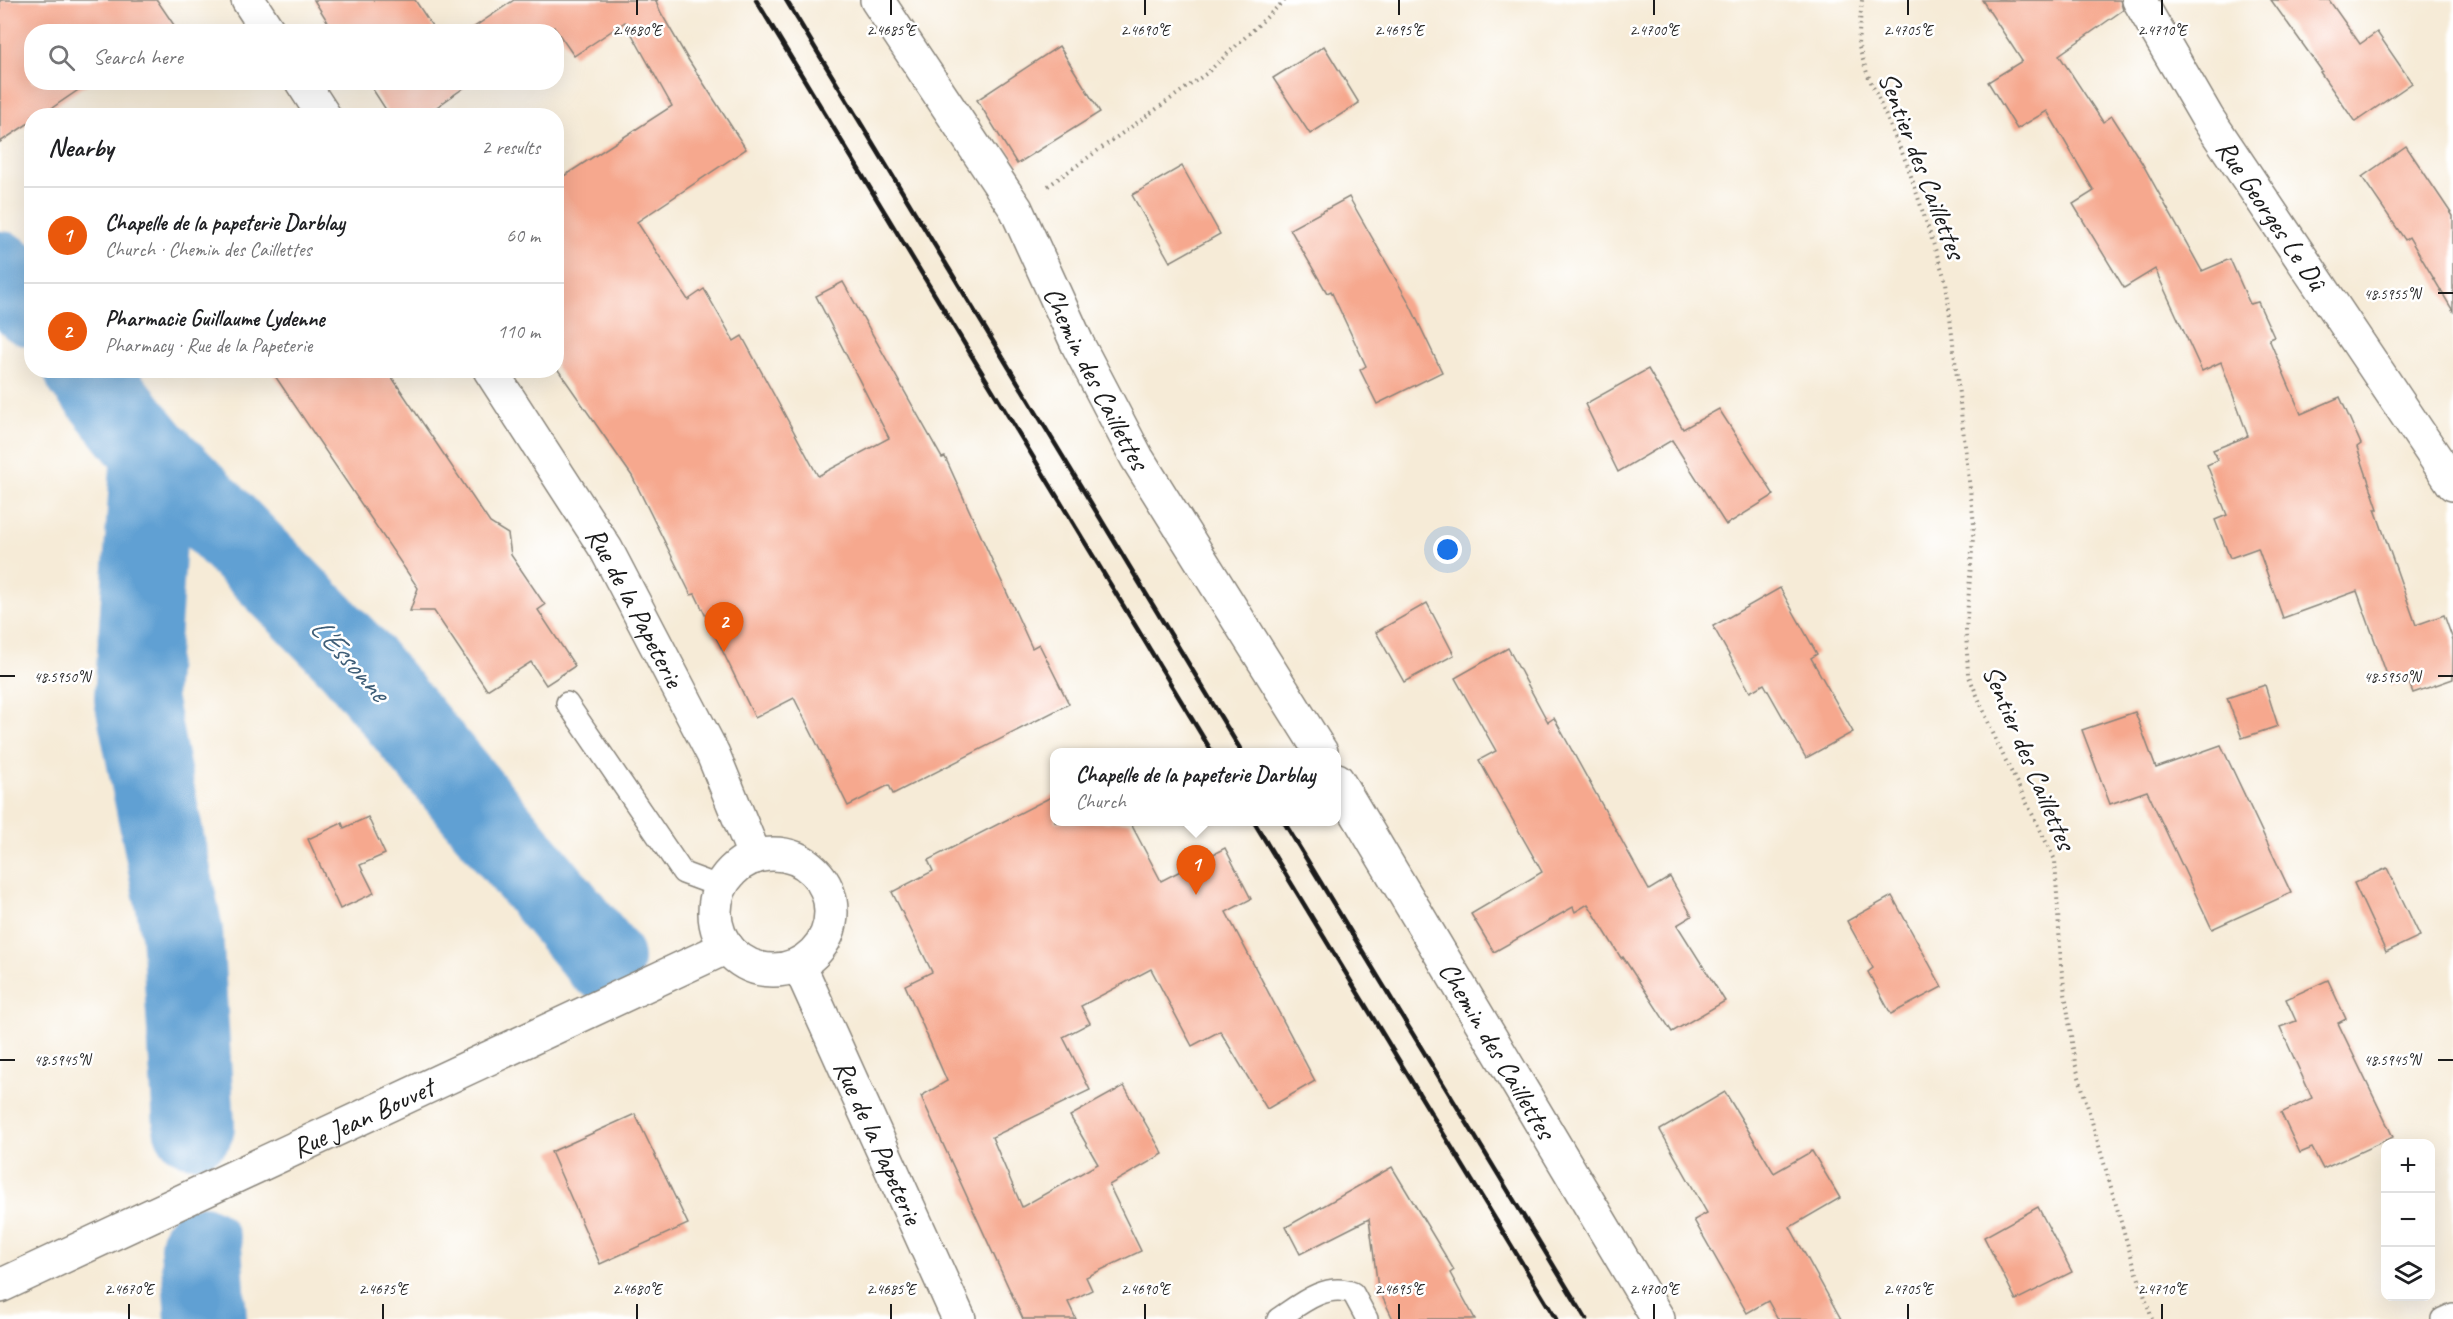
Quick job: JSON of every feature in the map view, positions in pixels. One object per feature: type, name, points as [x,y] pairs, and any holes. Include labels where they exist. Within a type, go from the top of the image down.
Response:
[{"type":"street","points":[[248,0],[264,24]]},
{"type":"street","name":"Chemin des Caillettes","points":[[877,0],[1016,209],[1078,345],[1137,458],[1318,748]]},
{"type":"street","name":"Rue Georges Le Dû","points":[[2139,0],[2208,118],[2453,484]]},
{"type":"street","points":[[307,90],[319,108]]},
{"type":"street","name":"Rue de la Papeterie","points":[[495,378],[606,549],[713,754],[755,857]]},
{"type":"street","name":"Chemin des Caillettes","points":[[1341,787],[1658,1319]]},
{"type":"street","points":[[774,854],[793,857],[810,867],[823,882],[830,900],[831,919],[826,938],[814,953],[799,965],[779,970],[759,968],[741,960],[727,947],[719,933],[716,902],[721,887],[729,874],[741,864],[755,857],[774,854]]},
{"type":"street","name":"Rue Jean Bouvet","points":[[0,1286],[727,947]]},
{"type":"street","name":"Rue de la Papeterie","points":[[799,965],[959,1319]]},
{"type":"lane","points":[[567,703],[683,873],[721,887]]},
{"type":"lane","points":[[1278,1319],[1314,1295],[1344,1290],[1353,1293],[1367,1319]]},
{"type":"lane","points":[[2442,1319],[2453,1314]]},
{"type":"path","points":[[1016,209],[1207,73],[1285,0]]},
{"type":"path","name":"Sentier des Caillettes","points":[[1862,0],[1858,44],[1867,73],[1907,164],[1946,282],[1974,524],[1966,630],[1968,674],[1999,747],[2055,860],[2061,965],[2074,1063],[2152,1319]]},
{"type":"building","points":[[0,0],[157,0],[173,24],[24,24],[24,90],[78,90],[52,108],[24,108],[24,126],[0,142]]},
{"type":"building","points":[[314,0],[415,0],[431,24],[329,24]]},
{"type":"building","points":[[514,0],[658,0],[656,1],[661,13],[686,56],[746,149],[637,222],[688,300],[704,289],[734,341],[742,336],[818,476],[889,438],[816,296],[843,282],[942,458],[945,457],[1032,648],[1039,644],[1069,704],[893,794],[889,785],[848,806],[794,698],[755,718],[695,594],[691,595],[632,476],[564,378],[564,176],[672,106],[625,22],[574,56],[564,42],[564,24],[479,24]]},
{"type":"building","points":[[1982,0],[2120,0],[2123,10],[2059,55],[2103,122],[2112,116],[2142,163],[2202,271],[2230,259],[2250,304],[2258,302],[2274,337],[2269,339],[2301,414],[2340,397],[2361,444],[2357,447],[2378,509],[2375,509],[2416,625],[2444,615],[2453,640],[2453,679],[2413,693],[2408,680],[2391,686],[2357,591],[2283,618],[2258,548],[2230,558],[2215,520],[2227,515],[2207,465],[2218,460],[2213,450],[2248,436],[2221,362],[2202,371],[2155,269],[2124,288],[2073,204],[2094,191],[2047,111],[2017,129],[1988,82],[2022,61]]},
{"type":"building","points":[[2271,0],[2329,0],[2360,44],[2377,32],[2412,83],[2355,122]]},
{"type":"building","points":[[1059,46],[1100,112],[1017,164],[977,100]]},
{"type":"building","points":[[1324,46],[1359,103],[1310,134],[1273,78]]},
{"type":"building","points":[[373,90],[461,90],[435,108],[385,108]]},
{"type":"building","points":[[2406,146],[2453,216],[2453,311],[2409,237],[2405,240],[2362,177]]},
{"type":"building","points":[[1182,166],[1220,234],[1170,262],[1132,195]]},
{"type":"building","points":[[1349,197],[1407,299],[1442,372],[1377,404],[1360,370],[1366,366],[1331,291],[1327,293],[1290,229]]},
{"type":"building","points":[[1648,369],[1683,429],[1719,409],[1774,495],[1726,525],[1672,440],[1618,472],[1585,404]]},
{"type":"building","points":[[276,378],[392,378],[490,523],[508,534],[511,555],[545,605],[538,610],[575,666],[546,685],[531,662],[487,690],[434,611],[410,611],[418,588]]},
{"type":"building","points":[[1780,588],[1817,654],[1811,658],[1853,732],[1806,758],[1764,684],[1750,692],[1713,626]]},
{"type":"building","points":[[1427,603],[1454,655],[1404,682],[1376,632]]},
{"type":"building","points":[[1508,648],[1548,722],[1554,718],[1649,890],[1670,877],[1692,916],[1677,925],[1725,1001],[1672,1032],[1623,957],[1621,958],[1588,904],[1575,912],[1573,907],[1494,952],[1471,914],[1542,872],[1479,760],[1496,751],[1455,678]]},
{"type":"building","points":[[2265,685],[2278,726],[2242,738],[2227,698]]},
{"type":"building","points":[[2135,712],[2156,768],[2221,745],[2291,893],[2212,929],[2147,791],[2110,804],[2082,730]]},
{"type":"building","points":[[1050,798],[1050,826],[1132,826],[1161,881],[1225,848],[1251,899],[1226,912],[1315,1081],[1267,1109],[1220,1031],[1192,1046],[1151,969],[1081,1006],[1090,1023],[1063,1037],[1090,1090],[992,1137],[1022,1207],[1098,1164],[1070,1116],[1124,1086],[1163,1154],[1109,1185],[1141,1251],[1086,1277],[1092,1290],[1068,1302],[1076,1319],[1023,1319],[921,1096],[947,1081],[905,985],[932,972],[892,892],[933,871],[928,860]]},
{"type":"building","points":[[368,817],[385,854],[360,865],[374,893],[340,909],[308,839],[342,823],[344,828]]},
{"type":"building","points":[[2387,868],[2420,936],[2386,952],[2354,883]]},
{"type":"building","points":[[1892,896],[1942,987],[1891,1014],[1868,972],[1873,968],[1847,921]]},
{"type":"building","points":[[2328,980],[2346,1019],[2338,1023],[2393,1137],[2381,1139],[2381,1142],[2323,1169],[2312,1148],[2300,1153],[2281,1113],[2312,1098],[2280,1027],[2296,1021],[2286,999]]},
{"type":"building","points":[[1725,1092],[1774,1173],[1812,1151],[1840,1198],[1790,1227],[1841,1319],[1778,1319],[1768,1301],[1747,1313],[1694,1220],[1707,1213],[1660,1130]]},
{"type":"building","points":[[635,1114],[688,1224],[600,1264],[551,1152]]},
{"type":"building","points":[[1392,1167],[1454,1270],[1450,1273],[1475,1319],[1393,1319],[1378,1288],[1369,1219],[1300,1254],[1286,1227]]},
{"type":"building","points":[[2038,1207],[2072,1272],[2016,1300],[1984,1237]]},
{"type":"waterway","name":"L'Essonne","points":[[0,272],[24,297]]},
{"type":"waterway","name":"L'Essonne","points":[[91,378],[152,453],[354,659],[603,959]]},
{"type":"waterway","points":[[152,453],[135,698],[182,932],[194,1126]]},
{"type":"waterway","points":[[201,1247],[206,1319]]},
{"type":"railway","points":[[756,0],[1210,748]]},
{"type":"railway","points":[[786,0],[1240,748]]},
{"type":"railway","points":[[1256,826],[1556,1319]]},
{"type":"railway","points":[[1286,826],[1586,1319]]},
{"type":"place","name":"Pharmacie Guillaume Lydenne","points":[[724,652]]},
{"type":"place","name":"Chapelle de la papeterie Darblay","points":[[1196,895]]}]
